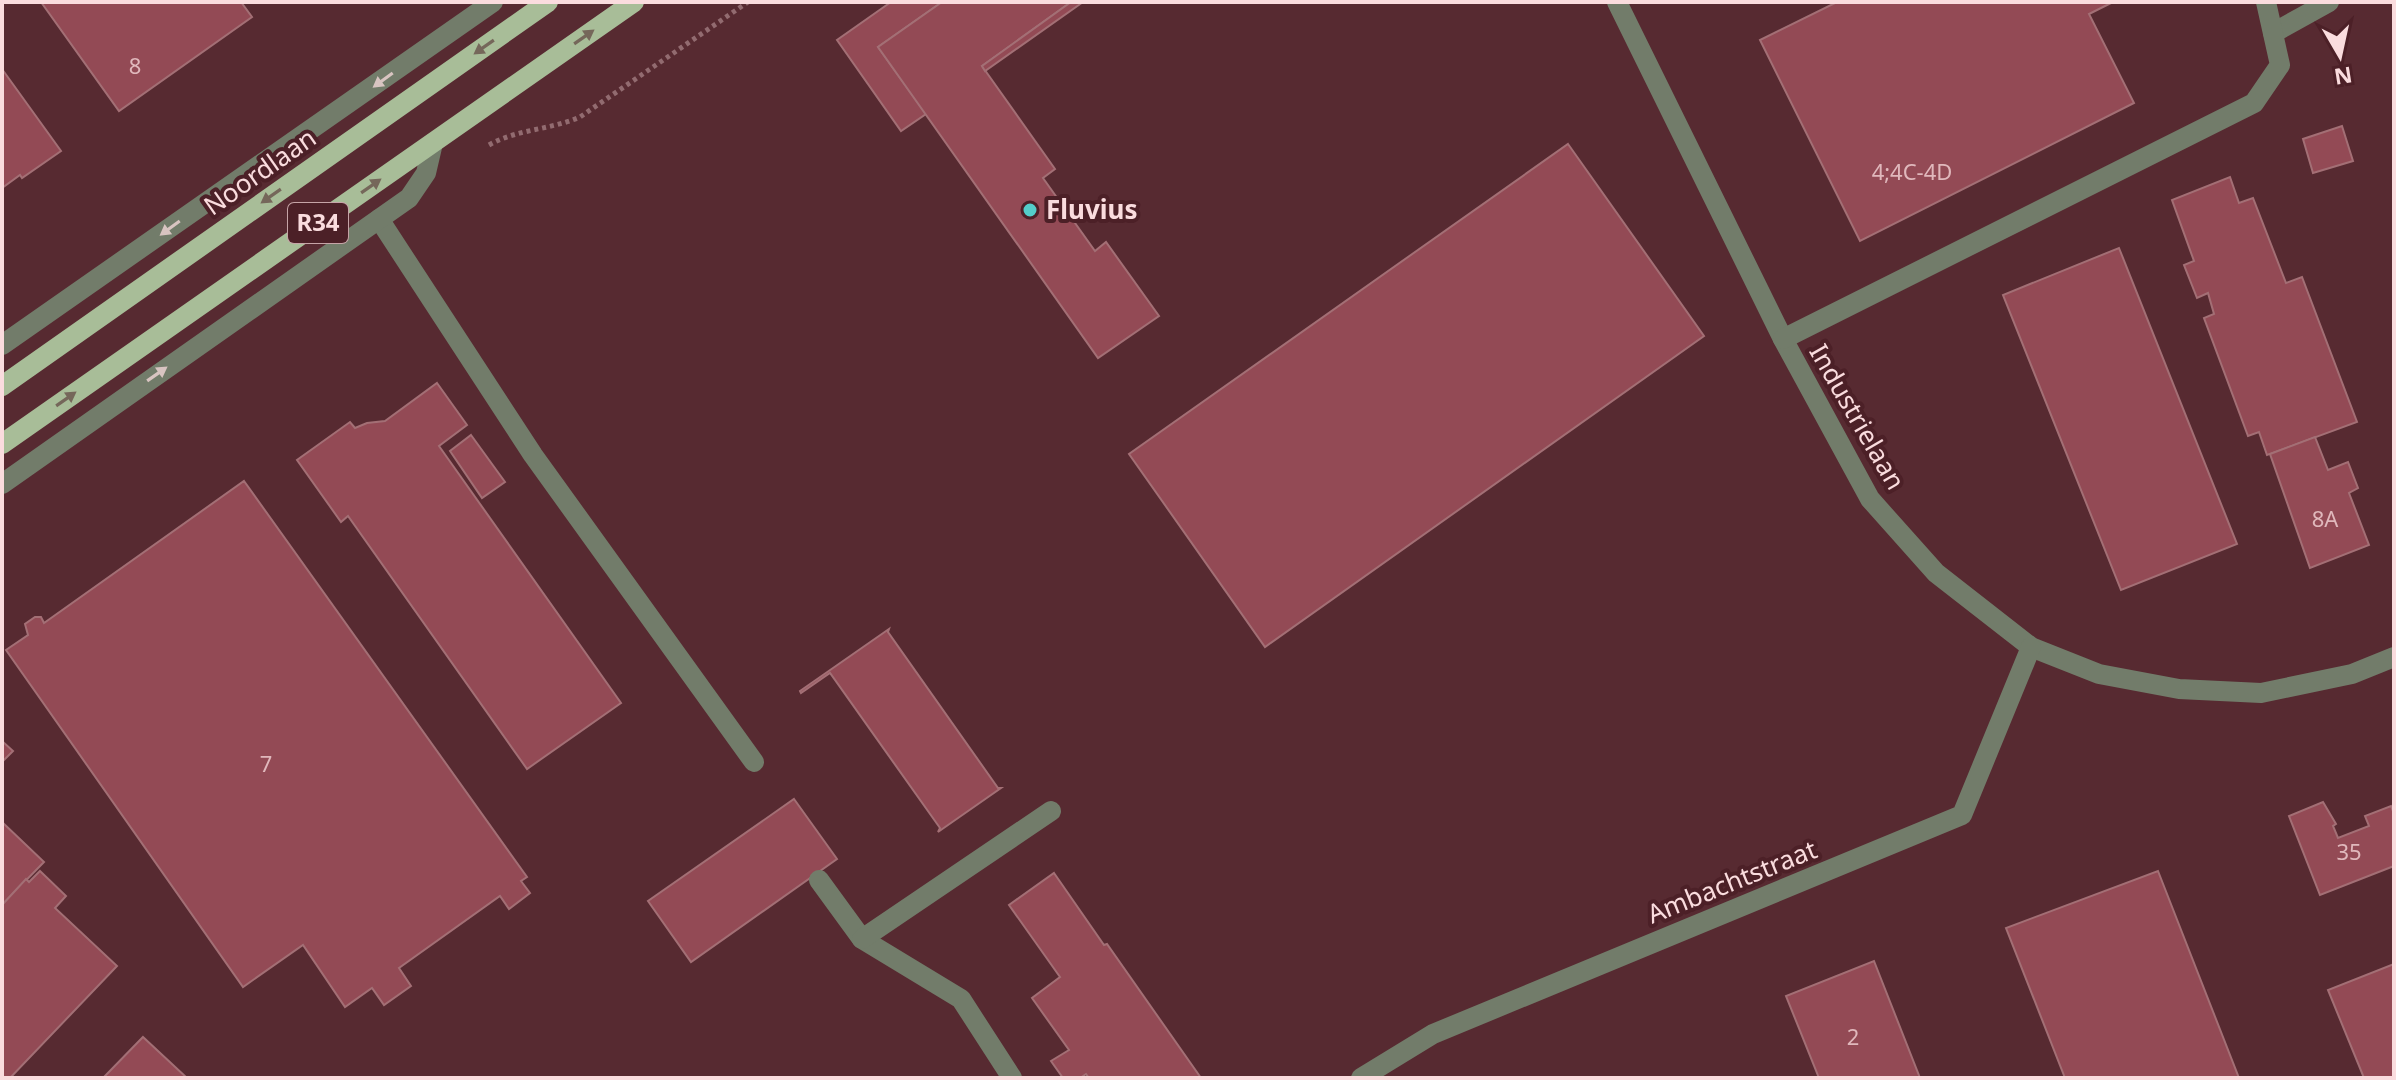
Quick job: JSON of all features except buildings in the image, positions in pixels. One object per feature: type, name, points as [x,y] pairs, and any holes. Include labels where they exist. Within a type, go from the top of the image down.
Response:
[{"type":"main road","name":"Noordlaan","points":[[2,386],[548,2]]},
{"type":"main road","name":"R34","points":[[2,444],[634,2]]},
{"type":"street","name":"Noordlaan","points":[[2,345],[493,2]]},
{"type":"street","name":"Industrielaan","points":[[1617,2],[1783,339],[1870,499],[1936,573],[2031,647],[2099,674],[2179,689],[2261,693],[2352,674],[2394,657]]},
{"type":"street","points":[[1783,339],[2254,103],[2280,65],[2266,2]]},
{"type":"street","points":[[2273,33],[2329,2]]},
{"type":"street","points":[[2,484],[409,198],[426,173],[433,143]]},
{"type":"street","points":[[379,219],[533,455],[754,762]]},
{"type":"street","name":"Ambachtstraat","points":[[1361,1078],[1433,1034],[1962,815],[2031,647]]},
{"type":"street","points":[[862,939],[1051,811]]},
{"type":"street","points":[[819,880],[862,939],[961,999],[1012,1078]]},
{"type":"path","points":[[484,148],[517,132],[563,124],[580,117],[748,2]]},
{"type":"place","name":"Fluvius","points":[[1030,210]]}]
